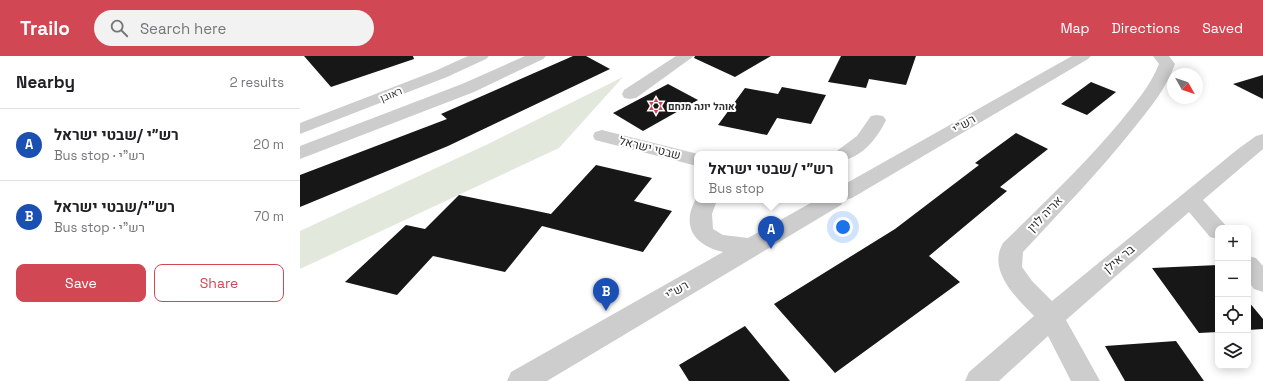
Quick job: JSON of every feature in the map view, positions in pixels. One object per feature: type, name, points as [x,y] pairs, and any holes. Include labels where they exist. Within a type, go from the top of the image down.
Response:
[{"type":"street","name":"ראובן","points":[[300,129],[441,74],[481,56]]},
{"type":"street","points":[[300,153],[468,88],[538,56]]},
{"type":"street","name":"רש\"י","points":[[848,191],[1083,56]]},
{"type":"street","name":"אריה לוין","points":[[1086,381],[1050,316],[1023,288],[1010,269],[1010,250],[1113,143],[1146,102],[1163,78],[1167,64],[1161,56]]},
{"type":"street","points":[[630,94],[685,57]]},
{"type":"street","points":[[848,152],[860,144],[872,131],[878,120]]},
{"type":"street","name":"שבטי ישראל","points":[[602,136],[694,159]]},
{"type":"street","name":"בר אילן","points":[[979,381],[1050,316],[1263,140]]},
{"type":"street","points":[[1190,199],[1215,228]]},
{"type":"street","points":[[705,203],[699,219],[702,230],[708,238],[725,245],[751,247]]},
{"type":"street","name":"רש\"י","points":[[521,381],[828,203]]},
{"type":"street","points":[[1251,268],[1263,282]]},
{"type":"shaded area","points":[[623,77],[559,148],[300,269],[300,231],[488,144]]},
{"type":"building","points":[[304,56],[413,56],[414,59],[331,87]]},
{"type":"building","points":[[573,56],[586,56],[610,69],[448,146],[300,207],[300,175],[447,119],[441,114]]},
{"type":"building","points":[[695,56],[771,56],[735,77],[694,58]]},
{"type":"building","points":[[841,56],[916,56],[906,85],[869,79],[866,88],[828,82]]},
{"type":"building","points":[[1263,75],[1263,99],[1233,84]]},
{"type":"building","points":[[1091,82],[1116,92],[1087,115],[1061,104]]},
{"type":"building","name":"אוהל יונה מנחם","points":[[668,84],[698,100],[643,131],[613,113]]},
{"type":"building","points":[[782,87],[826,95],[811,124],[777,118],[767,135],[718,125],[745,88],[778,94]]},
{"type":"building","points":[[1016,133],[1048,149],[1000,187],[1007,191],[929,256],[960,282],[835,373],[774,304],[895,229],[979,165],[975,163]]},
{"type":"building","points":[[596,165],[652,178],[634,201],[672,211],[643,252],[542,226],[505,272],[433,256],[397,295],[345,282],[406,225],[425,229],[459,195],[551,214]]},
{"type":"building","points":[[1215,265],[1215,332],[1199,333],[1152,268]]},
{"type":"building","points":[[1251,305],[1263,319],[1263,329],[1251,330]]},
{"type":"building","points":[[745,326],[790,381],[689,381],[679,365]]},
{"type":"building","points":[[1176,341],[1204,381],[1125,381],[1105,346]]},
{"type":"place","name":"אוהל יונה מנחם","points":[[656,106]]},
{"type":"place","name":"רש״י /שבטי ישראל","points":[[771,249]]},
{"type":"place","name":"רש״י/שבטי ישראל","points":[[606,311]]}]
